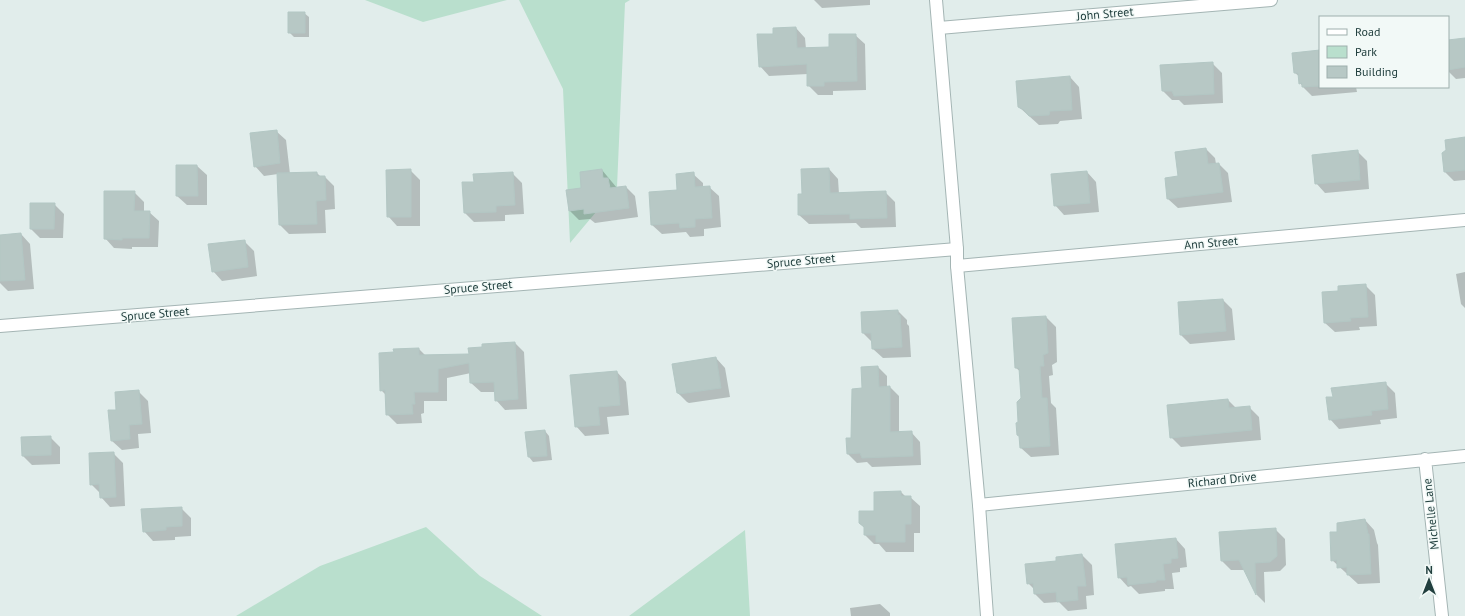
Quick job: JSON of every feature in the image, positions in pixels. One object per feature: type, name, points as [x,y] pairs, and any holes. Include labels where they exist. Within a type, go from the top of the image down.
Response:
[{"type":"street","points":[[936,0],[987,616]]},
{"type":"street","name":"John Street","points":[[939,28],[1271,0]]},
{"type":"street","name":"Ann Street","points":[[957,266],[1465,220]]},
{"type":"street","name":"Spruce Street","points":[[0,326],[957,249]]},
{"type":"street","name":"Richard Drive","points":[[978,505],[1465,456]]},
{"type":"street","name":"Michelle Lane","points":[[1425,459],[1442,616]]},
{"type":"green space","points":[[365,0],[507,0],[423,22]]},
{"type":"green space","points":[[519,0],[630,0],[625,3],[617,187],[570,243],[563,89]]},
{"type":"green space","points":[[426,527],[480,576],[542,616],[236,616],[320,566]]},
{"type":"green space","points":[[745,530],[750,616],[629,616]]},
{"type":"building","points":[[288,12],[305,12],[305,33],[288,33]]},
{"type":"building","points":[[796,27],[797,48],[829,47],[829,34],[856,34],[857,81],[824,82],[824,86],[807,86],[807,64],[759,67],[757,34],[773,34],[773,28]]},
{"type":"building","points":[[1465,38],[1465,67],[1449,70],[1449,40]]},
{"type":"building","points":[[1319,50],[1319,86],[1302,87],[1302,83],[1299,84],[1298,73],[1294,73],[1292,53]]},
{"type":"building","points":[[1213,62],[1214,94],[1174,96],[1172,91],[1162,91],[1160,65]]},
{"type":"building","points":[[1070,76],[1072,110],[1050,111],[1049,115],[1029,116],[1024,110],[1018,107],[1016,81]]},
{"type":"building","points":[[277,130],[280,163],[254,167],[250,133]]},
{"type":"building","points":[[1465,137],[1465,170],[1444,172],[1442,153],[1446,150],[1445,140]]},
{"type":"building","points":[[1206,148],[1208,164],[1219,163],[1223,192],[1167,199],[1165,178],[1178,176],[1175,152]]},
{"type":"building","points":[[1358,150],[1360,180],[1315,184],[1312,155]]},
{"type":"building","points":[[176,165],[197,165],[198,196],[176,196]]},
{"type":"building","points":[[829,168],[830,193],[886,191],[887,218],[850,219],[850,214],[798,215],[798,194],[802,194],[801,169]]},
{"type":"building","points":[[411,169],[411,217],[387,217],[386,170]]},
{"type":"building","points":[[602,169],[603,178],[608,178],[610,188],[626,186],[629,208],[584,214],[584,209],[569,211],[566,190],[581,188],[580,172]]},
{"type":"building","points":[[1087,171],[1090,203],[1054,206],[1051,174]]},
{"type":"building","points":[[317,172],[317,176],[325,176],[326,200],[316,201],[317,224],[279,225],[277,173]]},
{"type":"building","points":[[513,172],[515,205],[496,206],[496,212],[464,213],[462,182],[474,182],[473,174]]},
{"type":"building","points":[[694,172],[695,187],[710,186],[712,218],[695,219],[695,227],[680,228],[679,223],[651,225],[649,192],[677,190],[676,174]]},
{"type":"building","points":[[104,191],[135,191],[134,211],[150,211],[149,238],[122,238],[122,240],[104,239]]},
{"type":"building","points":[[30,203],[55,203],[54,229],[30,229]]},
{"type":"building","points":[[21,233],[25,280],[0,281],[0,235]]},
{"type":"building","points":[[245,240],[248,267],[212,272],[208,244]]},
{"type":"building","points":[[1366,284],[1368,317],[1350,318],[1351,321],[1324,323],[1322,292],[1338,291],[1338,286]]},
{"type":"building","points":[[1223,299],[1226,331],[1180,335],[1178,302]]},
{"type":"building","points":[[898,310],[898,315],[900,315],[902,347],[872,349],[871,333],[862,333],[861,312]]},
{"type":"building","points":[[1046,316],[1048,353],[1043,355],[1044,366],[1040,366],[1042,398],[1047,398],[1050,446],[1020,448],[1016,423],[1018,422],[1017,402],[1021,398],[1019,368],[1015,368],[1012,318]]},
{"type":"building","points":[[515,342],[518,399],[495,401],[494,382],[470,383],[469,363],[438,369],[438,392],[414,392],[415,404],[412,404],[413,414],[386,415],[385,390],[380,391],[379,353],[394,352],[393,349],[419,348],[419,355],[469,354],[468,348],[482,347],[482,344]]},
{"type":"building","points":[[716,357],[721,388],[679,394],[677,393],[672,364]]},
{"type":"building","points":[[878,366],[879,387],[890,386],[890,432],[912,431],[913,456],[862,458],[860,453],[847,454],[846,438],[851,438],[852,389],[862,388],[861,367]]},
{"type":"building","points":[[617,371],[620,405],[598,407],[600,425],[575,427],[570,375]]},
{"type":"building","points":[[1386,382],[1388,409],[1371,411],[1372,415],[1329,420],[1326,397],[1333,397],[1331,388]]},
{"type":"building","points":[[139,390],[142,424],[129,425],[130,439],[111,441],[108,410],[116,410],[115,392]]},
{"type":"building","points":[[1228,399],[1229,408],[1250,406],[1252,430],[1170,438],[1167,405]]},
{"type":"building","points":[[545,430],[547,456],[528,457],[525,432]]},
{"type":"building","points":[[51,436],[51,455],[22,456],[21,437]]},
{"type":"building","points":[[114,452],[116,497],[100,498],[99,484],[90,485],[89,453]]},
{"type":"building","points":[[901,491],[901,496],[911,496],[911,524],[905,524],[905,542],[876,542],[876,535],[864,535],[864,527],[859,523],[859,511],[874,511],[874,492]]},
{"type":"building","points":[[182,507],[182,526],[166,527],[166,530],[143,532],[141,509]]},
{"type":"building","points":[[1365,519],[1369,534],[1371,574],[1347,575],[1347,567],[1337,568],[1337,560],[1331,561],[1330,532],[1337,532],[1337,523]]},
{"type":"building","points":[[1276,528],[1277,556],[1270,562],[1255,563],[1256,595],[1239,560],[1221,561],[1219,532]]},
{"type":"building","points":[[1176,538],[1178,558],[1171,559],[1171,563],[1163,564],[1165,580],[1156,580],[1156,582],[1128,585],[1127,577],[1118,578],[1115,544]]},
{"type":"building","points":[[1082,554],[1086,586],[1077,586],[1078,600],[1057,602],[1056,592],[1034,594],[1033,583],[1027,584],[1025,564],[1056,561],[1056,557]]}]
